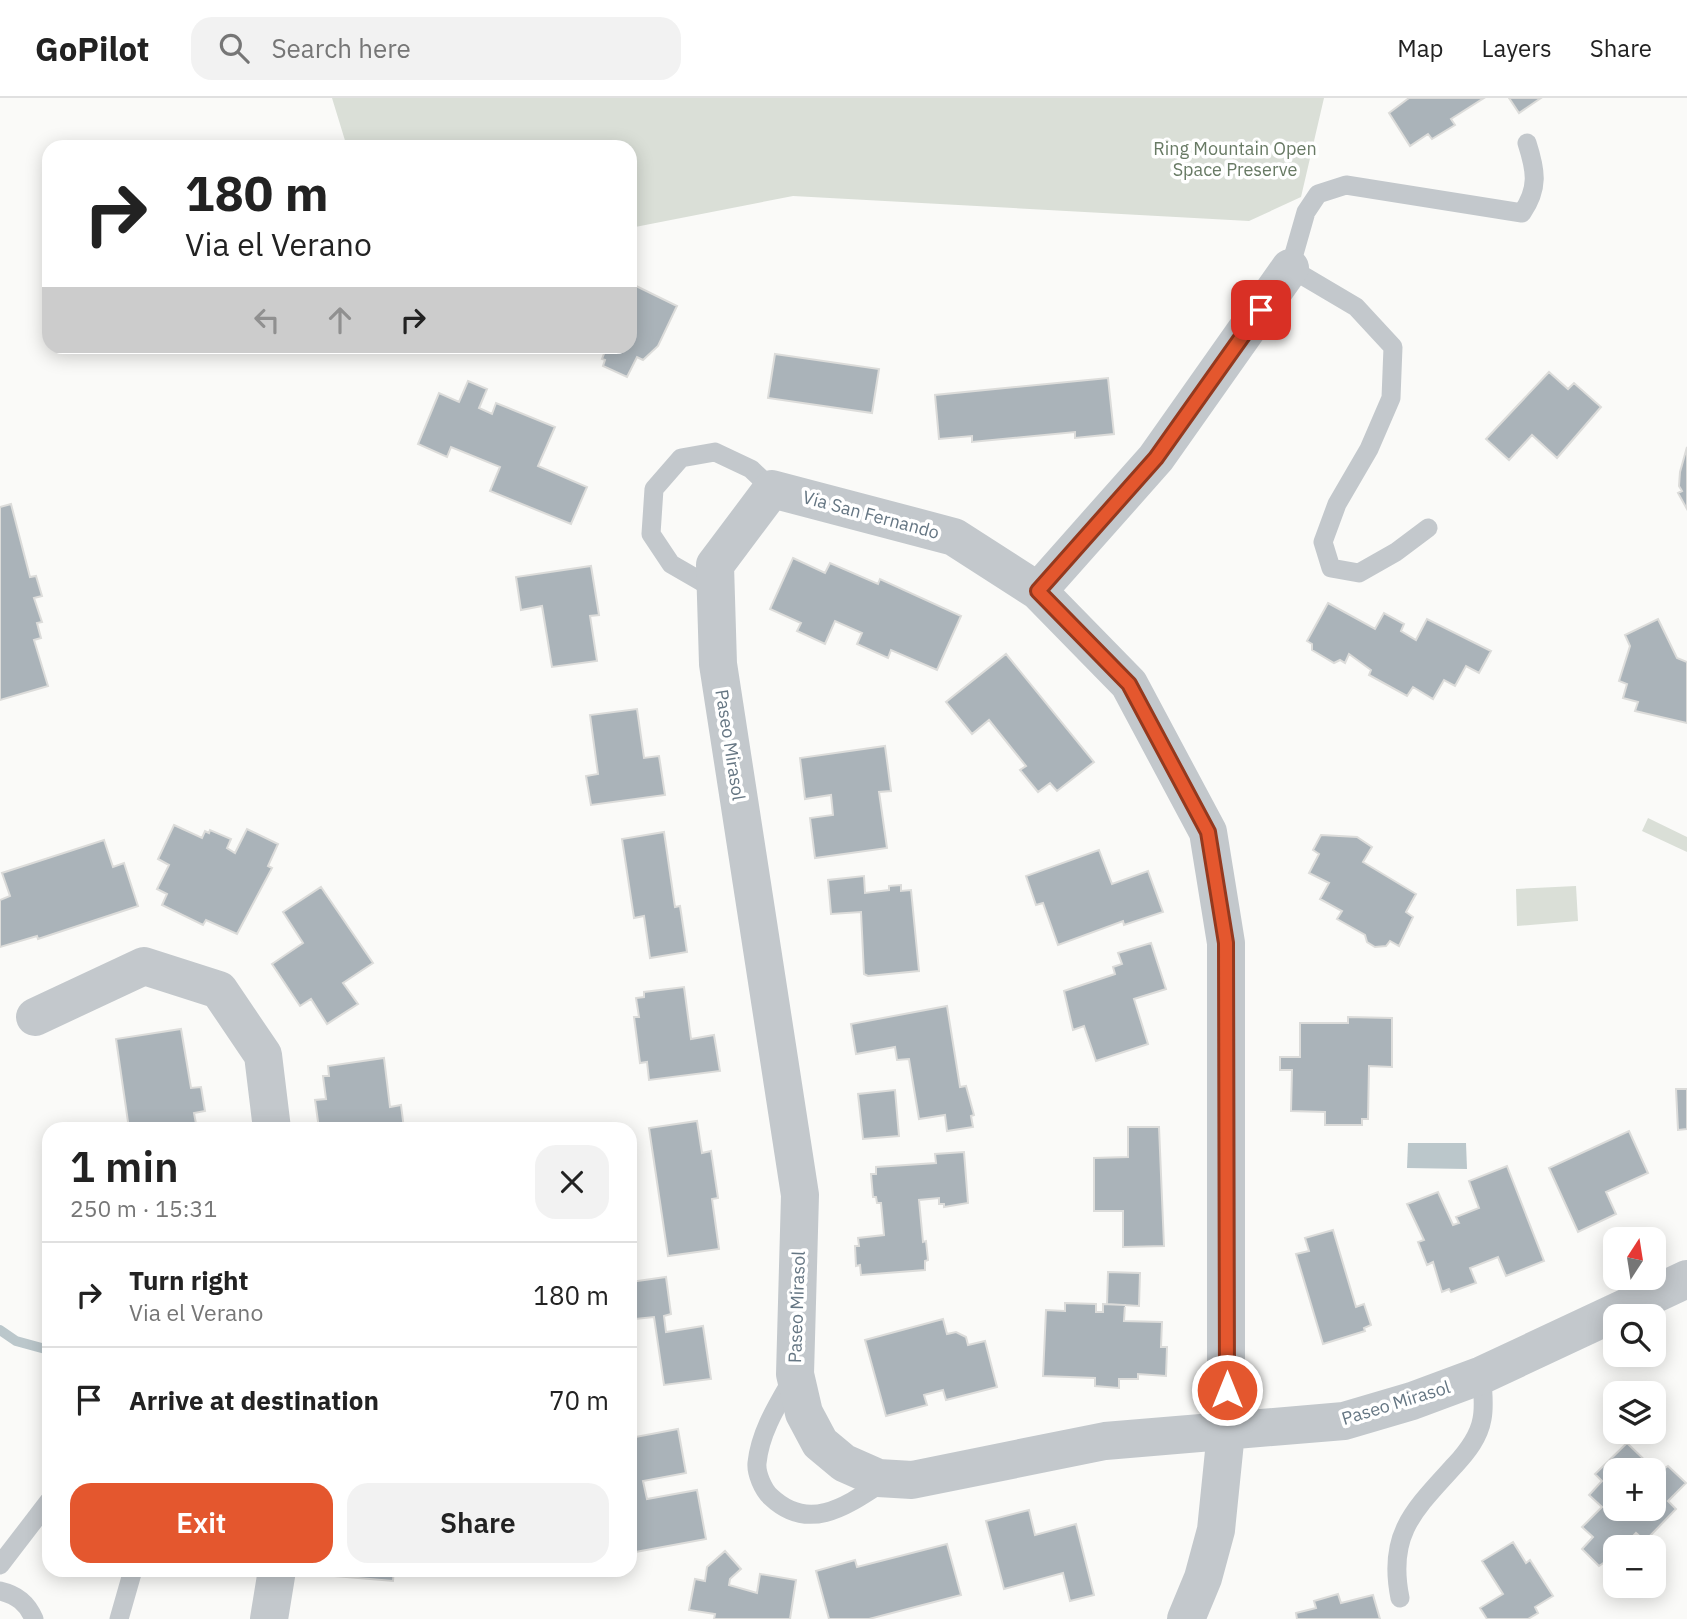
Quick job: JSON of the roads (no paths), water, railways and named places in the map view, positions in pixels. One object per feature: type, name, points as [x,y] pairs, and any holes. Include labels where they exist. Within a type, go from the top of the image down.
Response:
[{"type":"street","points":[[1038,591],[1156,458],[1290,268]]},
{"type":"street","name":"Via San Fernando","points":[[772,489],[954,537],[1038,591],[1129,684],[1208,832],[1226,943],[1226,1432],[1216,1530],[1203,1577],[1186,1619]]},
{"type":"street","name":"Paseo Mirasol","points":[[772,489],[715,565],[718,664],[800,1195],[795,1374],[804,1413],[820,1443],[844,1463],[878,1478],[912,1480],[1105,1441],[1344,1421],[1412,1401],[1482,1375],[1687,1279]]},
{"type":"street","points":[[35,1017],[144,966],[219,990],[263,1055],[271,1122]]},
{"type":"street","points":[[269,1619],[276,1577]]},
{"type":"lane","points":[[1428,528],[1396,552],[1359,573],[1331,568],[1323,542],[1337,504],[1369,449],[1391,398],[1393,347],[1356,307],[1290,268],[1306,212],[1318,194],[1346,184],[1522,213],[1533,197],[1536,174],[1527,143]]},
{"type":"lane","points":[[716,590],[671,564],[651,534],[654,489],[681,458],[715,452],[751,469],[772,489]]},
{"type":"lane","points":[[795,1374],[761,1442],[756,1466],[766,1492],[784,1510],[812,1515],[845,1507],[890,1478]]},
{"type":"lane","points":[[1400,1598],[1394,1570],[1399,1540],[1419,1505],[1471,1447],[1482,1420],[1482,1375]]},
{"type":"lane","points":[[0,1565],[42,1509]]},
{"type":"lane","points":[[119,1619],[131,1577]]},
{"type":"lane","points":[[0,1591],[16,1596],[26,1605],[34,1619]]},
{"type":"waterway","points":[[0,1330],[16,1341],[42,1348]]},
{"type":"park label","name":"Ring Mountain Open Space Preserve","points":[[1235,159]]}]
